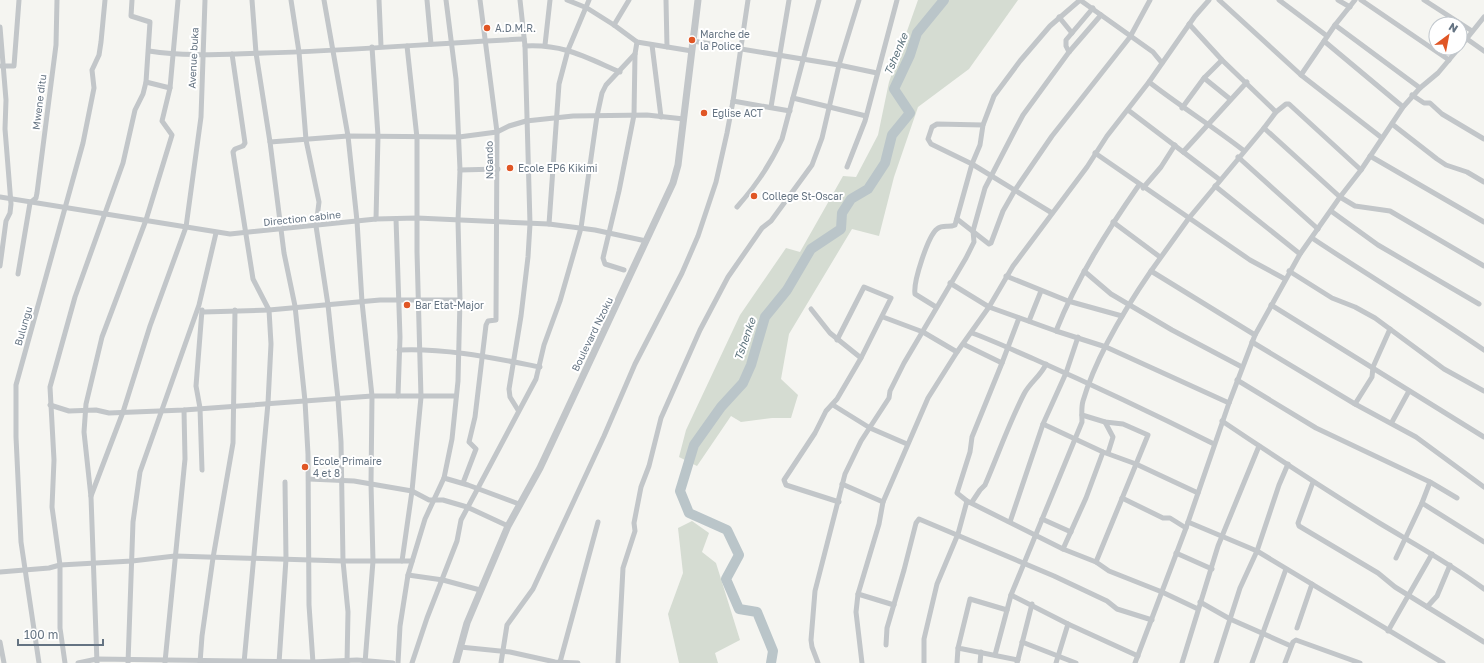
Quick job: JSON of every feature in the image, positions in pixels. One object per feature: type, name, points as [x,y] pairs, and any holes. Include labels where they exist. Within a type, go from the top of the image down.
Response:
[{"type":"street","points":[[2,66],[14,66],[19,0]]},
{"type":"street","name":"Mwene ditu","points":[[18,274],[30,203],[36,198],[37,193],[56,45],[57,0]]},
{"type":"street","name":"Bulungu","points":[[40,663],[20,534],[16,437],[16,385],[83,143],[93,92],[92,70],[99,55],[105,0]]},
{"type":"street","points":[[65,663],[61,632],[60,565],[52,506],[54,460],[50,405],[51,384],[75,297],[123,163],[135,110],[142,98],[146,82],[150,22],[131,16],[132,0]]},
{"type":"street","points":[[97,661],[91,497],[84,432],[85,410],[102,337],[146,220],[172,135],[162,121],[170,88],[178,0]]},
{"type":"street","name":"Avenue buka","points":[[91,497],[123,412],[150,326],[186,227],[201,117],[205,0]]},
{"type":"street","points":[[252,0],[256,53],[270,142],[284,253],[295,306],[305,401],[313,662]]},
{"type":"street","points":[[291,0],[299,52],[306,140],[319,202],[316,226],[328,305],[338,399],[341,442],[343,562],[348,612],[347,662]]},
{"type":"street","points":[[324,0],[348,136],[357,221],[362,302],[372,396],[371,484],[373,561],[365,662]]},
{"type":"street","points":[[379,0],[381,46]]},
{"type":"street","points":[[427,0],[431,44]]},
{"type":"street","points":[[398,663],[399,630],[408,575],[433,500],[444,478],[452,439],[456,396],[460,300],[458,220],[460,170],[456,79],[450,43],[446,0]]},
{"type":"street","name":"NGando","points":[[480,0],[497,132],[498,169],[496,321],[488,321],[486,325],[482,356]]},
{"type":"street","points":[[518,410],[509,392],[525,287],[530,224],[525,46],[520,0]]},
{"type":"street","points":[[545,45],[550,0]]},
{"type":"street","points":[[568,0],[587,8],[637,42],[692,51]]},
{"type":"street","points":[[549,224],[559,84],[568,50],[587,8],[589,0]]},
{"type":"street","points":[[614,25],[629,0]]},
{"type":"street","points":[[666,0],[667,46]]},
{"type":"street","name":"Boulevard Nzoku","points":[[456,663],[480,590],[508,526],[540,468],[596,347],[622,296],[676,175],[698,0]]},
{"type":"street","points":[[501,663],[507,625],[533,589],[604,436],[635,364],[690,256],[716,182],[733,101],[748,0]]},
{"type":"street","points":[[770,108],[789,0]]},
{"type":"street","points":[[737,207],[750,192],[777,151],[784,135],[819,0]]},
{"type":"street","points":[[618,663],[623,568],[635,531],[634,524],[641,486],[649,466],[661,418],[700,330],[728,277],[762,228],[771,221],[812,165],[830,108],[839,65],[859,0]]},
{"type":"street","points":[[847,167],[866,116],[897,0]]},
{"type":"street","points":[[936,307],[915,294],[918,276],[928,242],[934,232],[942,227],[955,226],[972,164],[980,145],[983,125],[989,108],[1000,86],[1030,49],[1059,17],[1080,0],[1153,52],[1162,63]]},
{"type":"street","points":[[957,219],[990,244],[1003,211],[1015,190],[1052,136],[1130,37],[1150,0]]},
{"type":"street","points":[[862,663],[856,612],[858,594],[880,521],[883,502],[928,398],[957,352],[972,333],[989,307],[1006,276],[1087,167],[1095,153],[1149,82],[1189,24],[1209,0]]},
{"type":"street","points":[[1219,0],[1301,75],[1382,138]]},
{"type":"street","points":[[1279,0],[1327,36]]},
{"type":"street","points":[[1338,0],[1350,7]]},
{"type":"street","points":[[1301,75],[1327,36],[1355,0]]},
{"type":"street","points":[[1361,0],[1449,60]]},
{"type":"street","points":[[1424,0],[1472,32]]},
{"type":"street","points":[[1069,52],[1065,43],[1093,8]]},
{"type":"street","points":[[818,663],[811,640],[814,595],[839,502],[842,484],[851,459],[889,398],[893,385],[974,242],[973,231],[981,200],[990,175],[1023,115],[1052,78],[1069,52],[1101,15]]},
{"type":"street","points":[[1468,38],[1484,16]]},
{"type":"street","points":[[1059,17],[1072,33]]},
{"type":"street","points":[[1189,24],[1222,60],[1247,82],[1276,112]]},
{"type":"street","points":[[1335,25],[1420,88]]},
{"type":"street","points":[[0,27],[2,66],[6,100],[6,136],[10,198],[10,213],[6,221],[0,266]]},
{"type":"street","points":[[149,51],[174,55],[203,56],[332,51],[381,46],[407,46],[524,39]]},
{"type":"street","points":[[1468,40],[1484,52]]},
{"type":"street","points":[[693,41],[839,65],[877,73]]},
{"type":"street","points":[[1324,41],[1403,107]]},
{"type":"street","points":[[624,270],[603,261],[634,115],[635,54],[637,42]]},
{"type":"street","points":[[525,46],[545,45],[568,50],[620,72]]},
{"type":"street","points":[[652,45],[661,117]]},
{"type":"street","points":[[402,561],[412,491],[421,397],[418,300],[417,138],[407,46]]},
{"type":"street","points":[[372,47],[378,136],[376,219]]},
{"type":"street","points":[[232,54],[245,143],[244,146],[235,149],[233,152],[253,279],[269,310],[270,349],[268,403],[244,662]]},
{"type":"street","points":[[412,663],[427,618],[457,541],[461,520],[518,410],[536,379],[540,367],[544,344],[560,301],[581,228],[597,116],[604,88],[635,54]]},
{"type":"street","points":[[1136,663],[1186,528],[1228,402],[1255,335],[1289,271],[1300,254],[1361,170],[1403,107],[1412,95],[1438,73],[1453,56]]},
{"type":"street","points":[[1182,108],[1204,78],[1222,60]]},
{"type":"street","points":[[1204,78],[1230,99]]},
{"type":"street","points":[[146,82],[170,88]]},
{"type":"street","points":[[1149,82],[1182,108],[1208,123],[1243,150]]},
{"type":"street","points":[[1183,152],[1247,82]]},
{"type":"street","points":[[1412,95],[1424,103],[1430,103],[1442,114],[1484,139]]},
{"type":"street","points":[[793,98],[866,116]]},
{"type":"street","points":[[733,101],[790,111]]},
{"type":"street","points":[[996,655],[1011,595],[1082,422],[1083,402],[1089,383],[1106,346],[1129,304],[1160,257],[1189,218],[1243,150],[1264,128],[1276,112],[1282,106],[1288,104],[1361,170]]},
{"type":"street","points":[[1128,110],[1220,180]]},
{"type":"street","points":[[270,142],[348,136],[417,138],[459,137],[497,132],[509,126],[526,121],[557,117],[634,115],[684,119]]},
{"type":"street","points":[[983,125],[937,124],[934,125],[928,135],[928,138],[932,144],[972,164],[1052,213]]},
{"type":"street","points":[[1392,124],[1436,159],[1446,165],[1467,172],[1484,182]]},
{"type":"street","points":[[1264,128],[1340,197],[1355,206],[1390,211],[1484,266]]},
{"type":"street","points":[[0,139],[6,136]]},
{"type":"street","points":[[1056,331],[1068,301],[1113,222],[1141,186],[1161,167],[1175,145]]},
{"type":"street","points":[[1095,153],[1250,260],[1285,279]]},
{"type":"street","points":[[1370,156],[1484,222]]},
{"type":"street","points":[[1238,157],[1318,229]]},
{"type":"street","points":[[460,170],[498,169]]},
{"type":"street","points":[[1215,186],[1300,254]]},
{"type":"street","name":"Direction cabine","points":[[0,197],[30,203],[146,220],[216,233],[246,234],[376,219],[417,218],[498,223],[549,224],[581,228],[646,241]]},
{"type":"street","points":[[1331,211],[1378,246],[1479,304]]},
{"type":"street","points":[[396,219],[399,350],[398,396]]},
{"type":"street","points":[[1113,222],[1160,257]]},
{"type":"street","points":[[128,661],[133,522],[140,472],[199,305],[216,233]]},
{"type":"street","points":[[1312,238],[1376,281],[1457,330],[1484,350]]},
{"type":"street","points":[[1084,271],[1104,288],[1129,304],[1242,367]]},
{"type":"street","points":[[1151,271],[1255,335]]},
{"type":"street","points":[[1289,271],[1332,298],[1375,318],[1444,369],[1484,391]]},
{"type":"street","points":[[1006,276],[1068,301],[1122,316]]},
{"type":"street","points":[[950,283],[989,307],[1056,331],[1106,346],[1228,402]]},
{"type":"street","points":[[837,340],[864,287],[891,298],[861,358],[833,405],[826,411],[817,429],[784,482],[786,485],[839,502]]},
{"type":"street","points":[[1029,321],[1041,291]]},
{"type":"street","points":[[202,312],[269,310],[295,306],[328,305],[398,299],[460,300]]},
{"type":"street","points":[[199,305],[202,312],[196,386],[200,408],[202,470]]},
{"type":"street","points":[[1271,305],[1373,367],[1484,438]]},
{"type":"street","points":[[811,309],[824,327],[837,340],[861,358]]},
{"type":"street","points":[[200,662],[202,636],[213,558],[233,443],[235,310]]},
{"type":"street","points":[[883,316],[923,332],[957,352]]},
{"type":"street","points":[[1018,318],[1002,363],[972,437],[970,452],[957,494],[1063,549],[1096,562],[1109,571],[1162,592],[1198,609]]},
{"type":"street","points":[[1356,404],[1370,380],[1374,371],[1373,367],[1390,329]]},
{"type":"street","points":[[972,333],[1008,346],[1089,383],[1214,444]]},
{"type":"street","points":[[1010,522],[1043,424],[1066,373],[1078,337]]},
{"type":"street","points":[[1252,342],[1356,404],[1392,422],[1435,450],[1484,487]]},
{"type":"street","points":[[963,344],[1002,363]]},
{"type":"street","points":[[399,350],[419,349],[458,352],[540,367]]},
{"type":"street","points":[[463,483],[476,449],[469,442],[475,418],[482,356]]},
{"type":"street","points":[[924,663],[924,638],[937,584],[970,501],[985,485],[1016,409],[1031,382],[1041,374],[1046,364]]},
{"type":"street","points":[[1237,380],[1316,428],[1430,482],[1457,498]]},
{"type":"street","points":[[1392,422],[1409,391]]},
{"type":"street","points":[[50,405],[69,411],[79,412],[85,410],[123,412],[184,410],[372,396],[456,396]]},
{"type":"street","points":[[833,405],[870,428],[907,444]]},
{"type":"street","points":[[165,661],[185,459],[184,410]]},
{"type":"street","points":[[1082,415],[1105,422],[1123,424],[1147,434],[1144,446],[1096,562]]},
{"type":"street","points":[[1222,421],[1313,482],[1406,537],[1484,589]]},
{"type":"street","points":[[1063,549],[1113,437],[1105,422]]},
{"type":"street","points":[[1043,424],[1105,452],[1136,464],[1198,493]]},
{"type":"street","points":[[1182,663],[1218,546],[1259,446]]},
{"type":"street","points":[[1216,663],[1240,588],[1257,551],[1279,485],[1288,464]]},
{"type":"street","points":[[444,478],[478,488],[519,504]]},
{"type":"street","points":[[308,479],[341,480],[412,491],[433,500],[443,500],[467,507],[508,526]]},
{"type":"street","points":[[279,662],[286,559],[285,482]]},
{"type":"street","points":[[1313,482],[1298,523],[1299,526],[1378,573],[1427,607],[1484,642]]},
{"type":"street","points":[[1396,558],[1422,503],[1430,482]]},
{"type":"street","points":[[842,484],[883,502]]},
{"type":"street","points":[[1122,498],[1163,518],[1170,518],[1186,528]]},
{"type":"street","points":[[1422,503],[1484,542]]},
{"type":"street","points":[[886,644],[887,628],[918,520],[922,519],[1025,563],[1107,601],[1117,609],[1152,620]]},
{"type":"street","points":[[1042,519],[1071,532]]},
{"type":"street","points":[[560,662],[598,522]]},
{"type":"street","points":[[1188,522],[1222,538],[1257,551],[1354,607],[1388,631],[1437,661],[1444,663]]},
{"type":"street","points":[[1216,535],[1218,546]]},
{"type":"street","points":[[1176,553],[1212,569]]},
{"type":"street","points":[[1388,631],[1432,554]]},
{"type":"street","points":[[0,572],[49,568],[60,565],[132,561],[175,556],[343,562],[412,561]]},
{"type":"street","points":[[1427,607],[1437,596],[1450,565]]},
{"type":"street","points":[[1252,663],[1286,569]]},
{"type":"street","points":[[408,575],[443,580],[480,590]]},
{"type":"street","points":[[1297,628],[1312,584]]},
{"type":"street","points":[[858,594],[894,605]]},
{"type":"street","points":[[1011,595],[1032,604],[1068,624],[1138,656]]},
{"type":"street","points":[[957,663],[958,648],[970,598],[1007,610]]},
{"type":"street","points":[[1200,602],[1230,620],[1291,646]]},
{"type":"street","points":[[958,648],[996,655],[1018,662],[1032,604]]},
{"type":"street","points":[[1056,663],[1068,624]]},
{"type":"street","points":[[1285,663],[1291,646],[1296,640],[1360,663]]},
{"type":"street","points":[[0,642],[4,663]]},
{"type":"street","points":[[1022,642],[1076,663]]},
{"type":"street","points":[[460,647],[502,651],[542,661],[578,663]]},
{"type":"street","points":[[980,663],[981,652]]},
{"type":"street","points":[[78,663],[97,661],[165,661],[393,663]]},
{"type":"shaded area","points":[[918,0],[1018,0],[969,69],[918,107],[894,177],[879,236],[852,229],[789,334],[781,379],[798,395],[791,418],[772,418],[741,422],[731,416],[697,466],[679,457],[686,430],[740,315],[786,248],[800,252],[843,176],[856,177],[878,135],[889,82]]},
{"type":"shaded area","points":[[692,521],[709,533],[702,552],[716,563],[740,640],[715,653],[718,663],[679,663],[668,614],[683,573],[678,528]]},
{"type":"waterway","name":"Tshenke","points":[[771,663],[773,651],[757,612],[739,609],[726,579],[739,555],[727,530],[689,513],[680,491],[694,445],[721,407],[743,383],[751,365],[765,317],[787,290],[811,249],[841,229],[842,213],[851,199],[868,189],[885,163],[892,135],[910,113],[894,89],[910,55],[917,33],[944,0]]},
{"type":"place","name":"A.D.M.R.","points":[[487,28]]},
{"type":"place","name":"Marche de la Police","points":[[692,40]]},
{"type":"place","name":"Eglise ACT","points":[[704,113]]},
{"type":"place","name":"Ecole EP6 Kikimi","points":[[510,168]]},
{"type":"place","name":"College St-Oscar","points":[[754,196]]},
{"type":"place","name":"Bar Etat-Major","points":[[407,305]]},
{"type":"place","name":"Ecole Primaire 4 et 8","points":[[305,467]]}]
